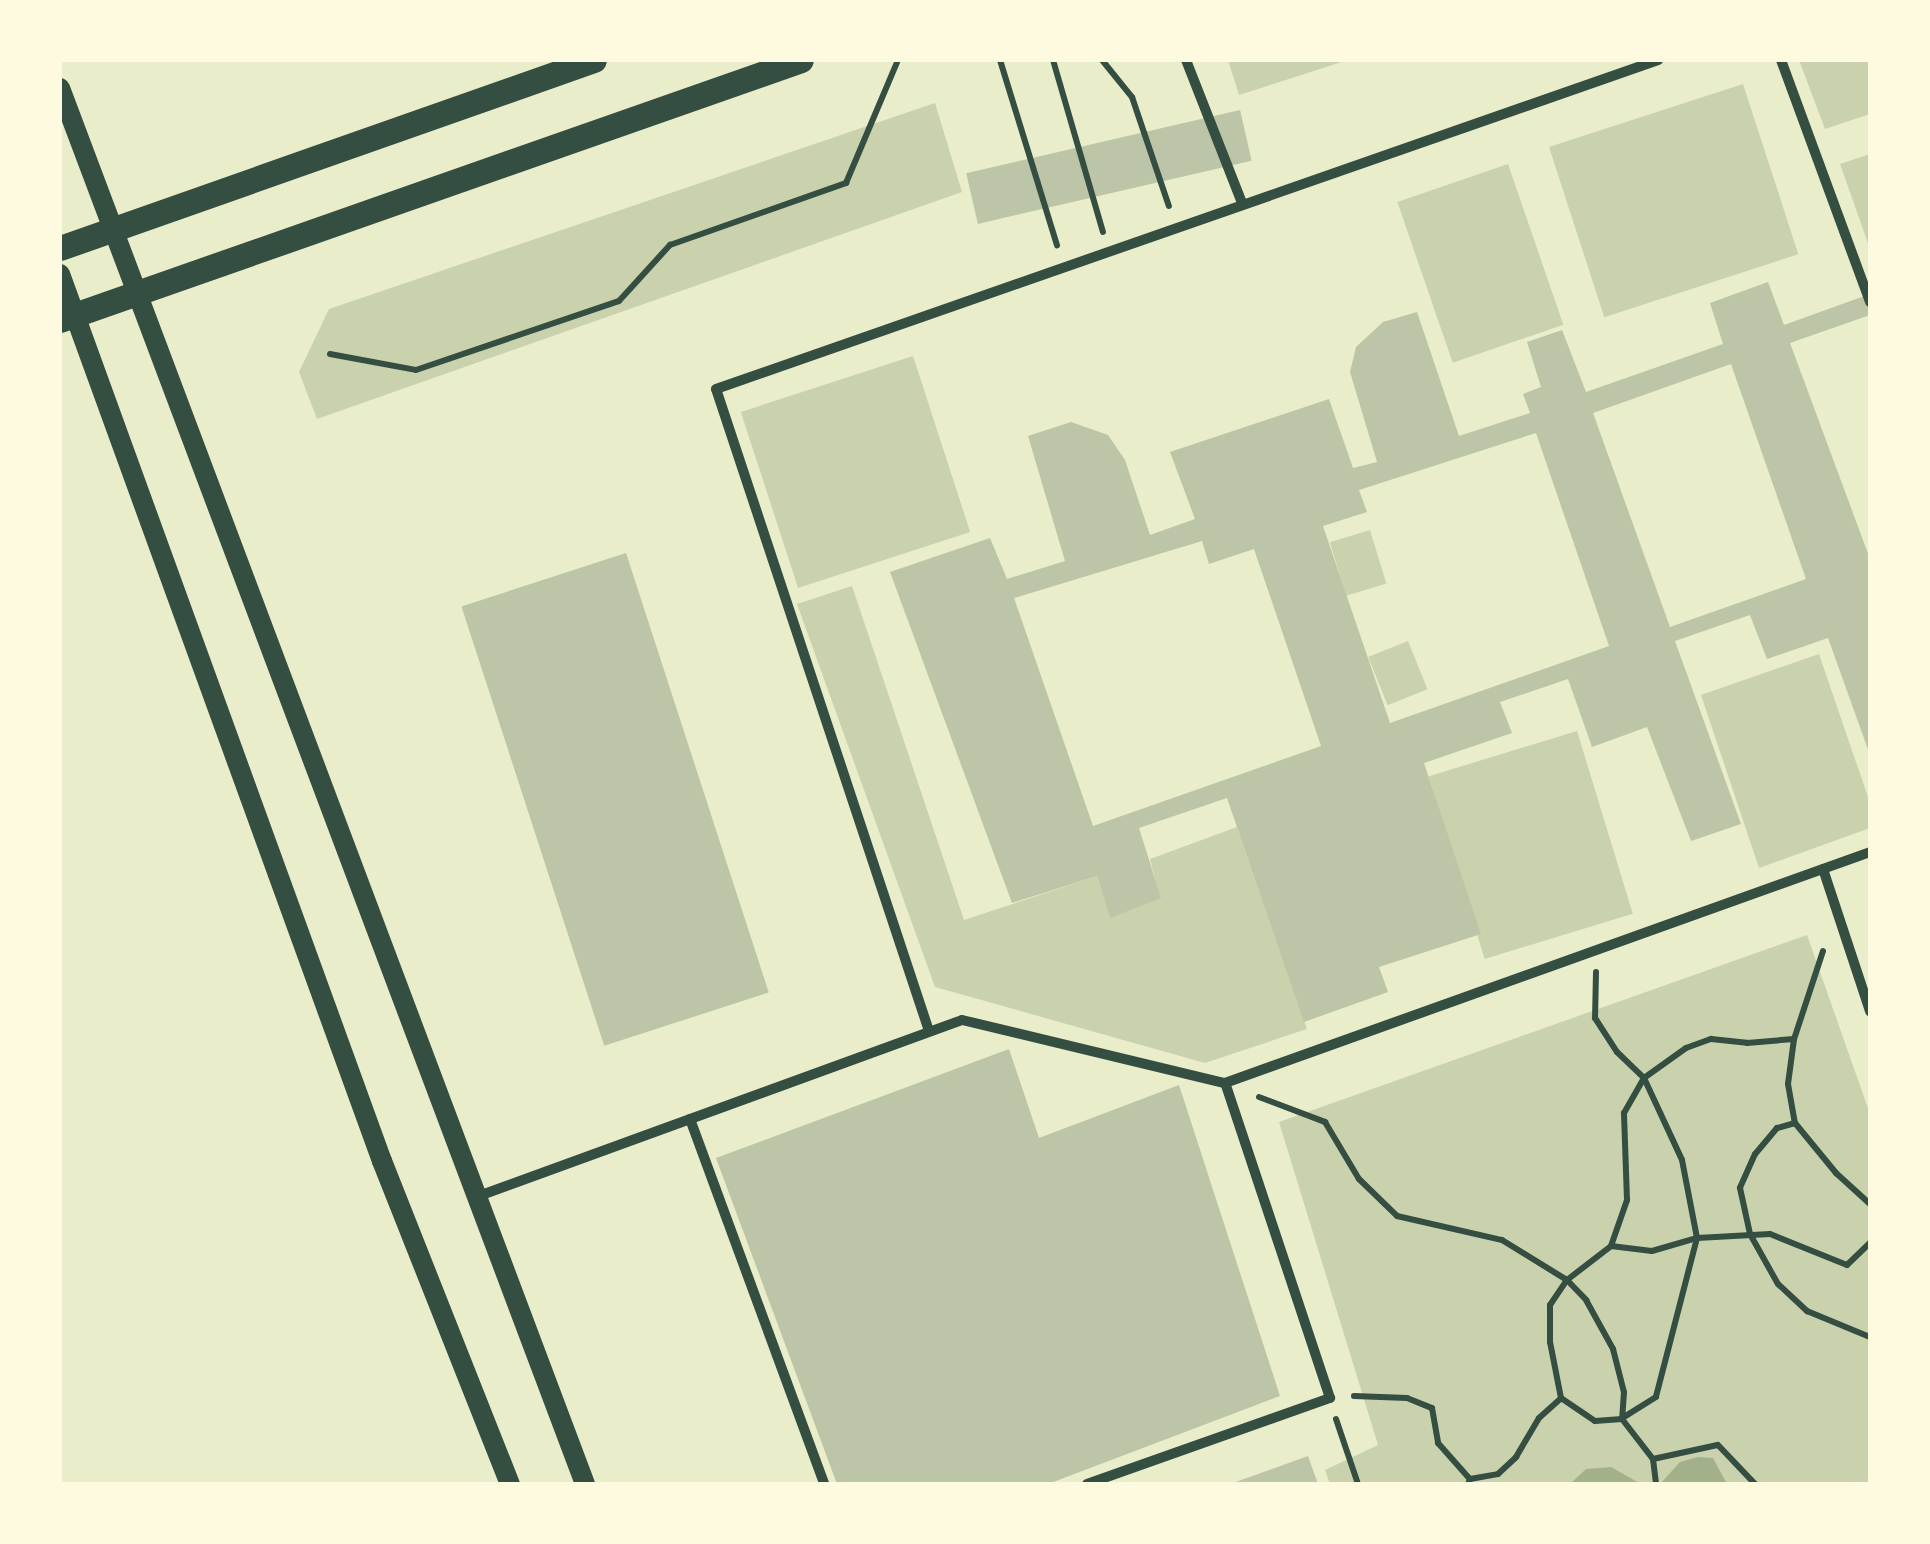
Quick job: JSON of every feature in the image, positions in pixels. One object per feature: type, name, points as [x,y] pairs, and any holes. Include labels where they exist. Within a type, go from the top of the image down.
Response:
[{"type":"main road","points":[[60,248],[594,60]]},
{"type":"main road","points":[[68,318],[801,60]]},
{"type":"main road","points":[[60,88],[585,1484]]},
{"type":"main road","points":[[60,274],[68,318],[382,1161],[510,1484]]},
{"type":"street","points":[[1186,60],[1242,204]]},
{"type":"street","points":[[929,1031],[716,389],[1658,60]]},
{"type":"street","points":[[1780,60],[1870,302]]},
{"type":"street","points":[[476,1198],[962,1020],[1225,1084],[1870,852]]},
{"type":"street","points":[[1823,869],[1870,1010]]},
{"type":"street","points":[[1087,1484],[1329,1396],[1225,1084]]},
{"type":"street","points":[[690,1119],[824,1484]]},
{"type":"path","points":[[330,354],[416,370],[619,301],[670,245],[846,183],[898,60]]},
{"type":"path","points":[[1000,60],[1064,266]]},
{"type":"path","points":[[1054,60],[1108,250]]},
{"type":"path","points":[[1102,60],[1132,97],[1176,226]]},
{"type":"path","points":[[1823,938],[1823,956],[1794,1039],[1788,1084],[1795,1123],[1836,1173],[1870,1204]]},
{"type":"path","points":[[1596,950],[1595,1018],[1617,1052],[1644,1078],[1682,1160],[1697,1238],[1656,1397],[1622,1419],[1595,1421],[1560,1398],[1550,1342],[1550,1305],[1567,1280],[1611,1246],[1627,1200],[1624,1113],[1644,1078],[1686,1048],[1711,1039],[1747,1043],[1794,1039]]},
{"type":"path","points":[[1225,1084],[1325,1122],[1359,1179],[1397,1216],[1502,1240],[1567,1280],[1586,1300],[1613,1349],[1624,1392],[1622,1419],[1653,1459],[1656,1484]]},
{"type":"path","points":[[1795,1123],[1777,1128],[1755,1154],[1740,1188],[1750,1234],[1778,1284],[1807,1311],[1870,1337]]},
{"type":"path","points":[[1611,1246],[1652,1251],[1697,1238],[1770,1234],[1847,1264],[1870,1243]]},
{"type":"path","points":[[1358,1484],[1329,1396],[1408,1398],[1432,1408],[1438,1443],[1470,1482],[1498,1474],[1516,1457],[1539,1418],[1560,1398]]},
{"type":"path","points":[[1653,1459],[1718,1446],[1755,1484]]},
{"type":"shaded area","points":[[1228,60],[1348,60],[1239,95]]},
{"type":"shaded area","points":[[1799,60],[1870,60],[1870,114],[1825,129]]},
{"type":"shaded area","points":[[1743,84],[1798,254],[1604,317],[1549,147]]},
{"type":"shaded area","points":[[935,103],[962,192],[317,419],[299,372],[329,309]]},
{"type":"shaded area","points":[[1870,154],[1870,249],[1840,164]]},
{"type":"shaded area","points":[[1508,164],[1563,325],[1453,363],[1397,202]]},
{"type":"shaded area","points":[[913,356],[970,532],[798,588],[741,412]]},
{"type":"shaded area","points":[[1370,530],[1386,584],[1346,596],[1330,542]]},
{"type":"shaded area","points":[[852,586],[964,920],[1097,876],[1110,917],[1160,898],[1150,859],[1237,827],[1307,1029],[1205,1063],[935,987],[797,604]]},
{"type":"shaded area","points":[[1408,641],[1427,689],[1388,705],[1368,657]]},
{"type":"shaded area","points":[[1819,654],[1870,803],[1870,828],[1759,868],[1701,695]]},
{"type":"shaded area","points":[[1577,731],[1633,914],[1485,959],[1429,776]]},
{"type":"shaded area","points":[[1807,935],[1870,1114],[1870,1484],[1330,1484],[1325,1470],[1378,1445],[1279,1122]]},
{"type":"shaded area","points":[[1698,1457],[1713,1458],[1727,1484],[1660,1484],[1680,1462]]},
{"type":"shaded area","points":[[1611,1467],[1641,1484],[1570,1484],[1586,1469]]},
{"type":"building","points":[[1240,110],[1252,161],[978,224],[966,173]]},
{"type":"building","points":[[1768,282],[1784,325],[1870,294],[1870,315],[1790,343],[1870,559],[1870,755],[1828,638],[1767,659],[1750,615],[1675,641],[1741,824],[1691,841],[1647,727],[1592,747],[1568,679],[1500,702],[1512,733],[1424,763],[1481,934],[1379,967],[1388,992],[1304,1022],[1227,798],[1139,828],[1161,898],[1110,918],[1097,876],[1012,903],[890,572],[990,538],[1007,579],[1065,561],[1028,436],[1071,422],[1108,435],[1125,460],[1150,535],[1195,519],[1170,452],[1329,399],[1353,468],[1377,462],[1350,372],[1356,347],[1383,322],[1417,312],[1459,436],[1530,413],[1523,394],[1541,387],[1527,342],[1562,330],[1586,392],[1723,344],[1710,303]],"holes":[[[1731,364],[1806,579],[1670,627],[1593,413]],[[1536,433],[1609,646],[1390,723],[1323,526],[1367,512],[1359,490]],[[1202,541],[1209,564],[1254,549],[1321,746],[1093,826],[1014,598]]]},
{"type":"building","points":[[626,553],[769,992],[604,1046],[461,606]]},
{"type":"building","points":[[1009,1049],[1039,1138],[1179,1085],[1280,1396],[1048,1484],[837,1484],[716,1158]]},
{"type":"building","points":[[1308,1456],[1318,1484],[1233,1484],[1233,1483]]}]
